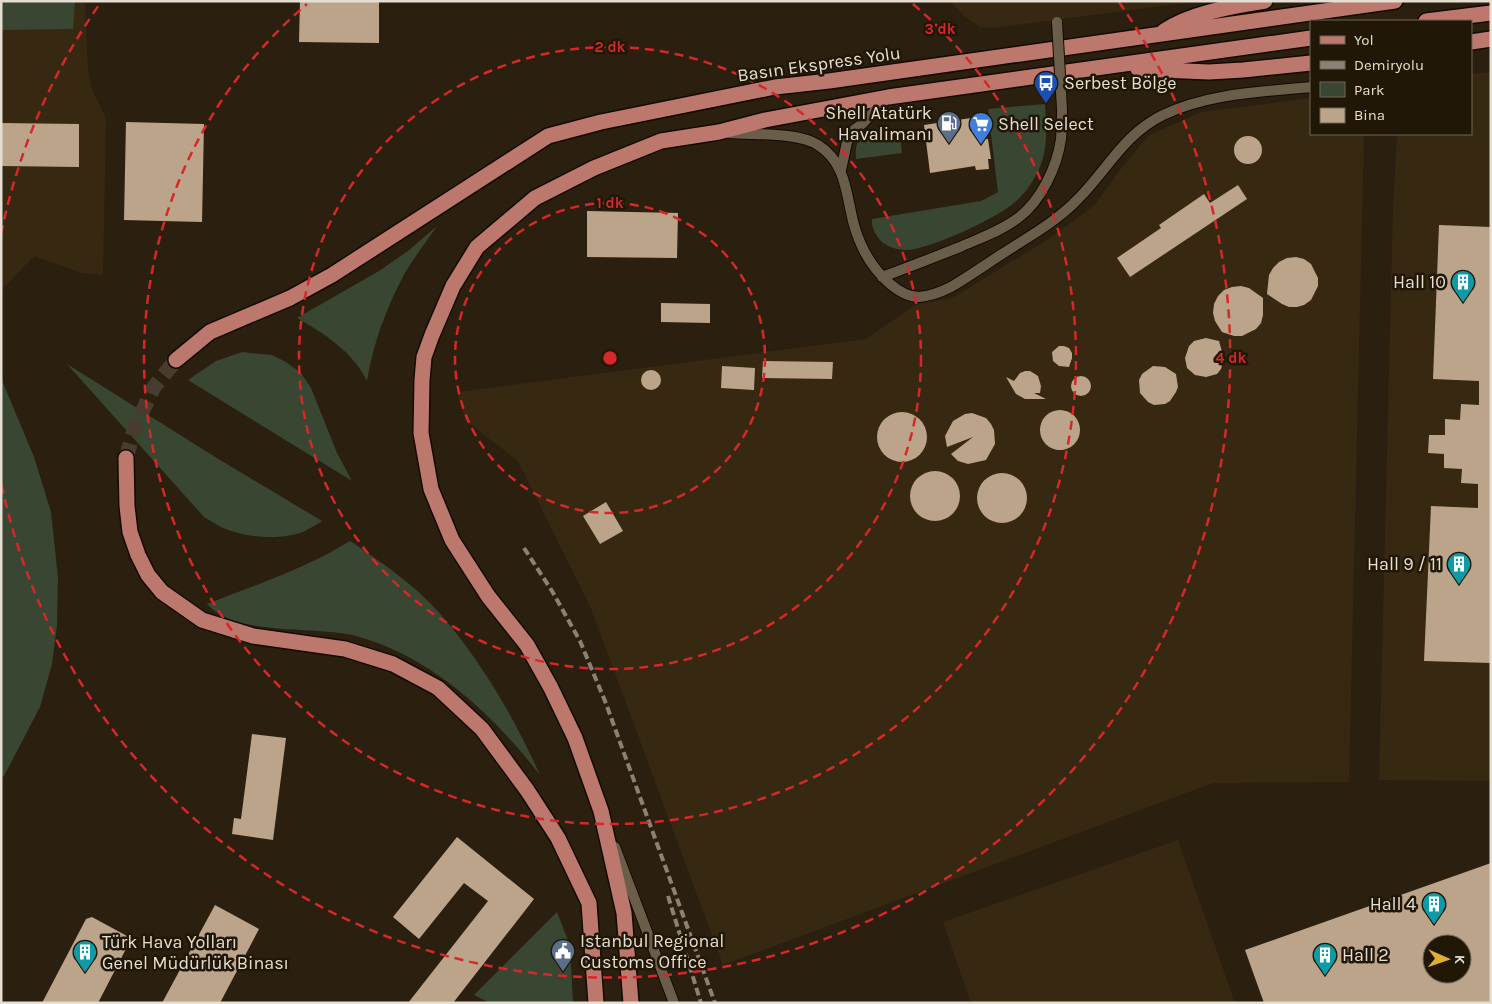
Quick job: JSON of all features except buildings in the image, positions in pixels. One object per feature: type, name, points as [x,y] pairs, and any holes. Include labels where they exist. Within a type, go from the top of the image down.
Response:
[{"type":"main road","points":[[1157,35],[1177,23],[1206,13],[1265,1]]},
{"type":"main road","name":"Basın Ekspress Yolu","points":[[176,360],[210,332],[290,298],[332,275],[548,136],[601,122],[775,87],[1395,1]]},
{"type":"main road","points":[[1434,20],[1491,13]]},
{"type":"main road","points":[[631,1003],[624,913],[601,811],[575,738],[551,688],[527,645],[488,596],[452,540],[431,490],[421,433],[424,357],[453,286],[477,247],[534,198],[594,168],[661,141],[719,132],[765,120],[888,97],[1310,38]]},
{"type":"main road","points":[[1472,42],[1491,39]]},
{"type":"main road","points":[[1107,66],[1209,72],[1310,63]]},
{"type":"main road","points":[[126,458],[127,506],[130,532],[138,555],[148,575],[162,592],[202,620],[253,636],[345,649],[393,664],[438,688],[482,729],[527,790],[558,838],[589,903],[596,1003]]},
{"type":"street","points":[[882,277],[1003,228],[1019,217],[1032,204],[1043,188],[1053,169],[1061,140],[1062,109],[1057,22]]},
{"type":"street","points":[[888,97],[852,132],[847,142],[842,170],[854,226],[862,246],[882,277],[896,289],[917,297],[931,295],[951,287],[1066,211],[1088,189],[1102,170],[1136,133],[1163,115],[1218,97],[1310,87]]},
{"type":"street","points":[[719,132],[807,139],[820,146],[842,170]]},
{"type":"street","points":[[601,811],[674,1003]]},
{"type":"shaded area","points":[[1,1],[85,1],[88,71],[92,89],[106,118],[103,275],[82,273],[34,256],[1,291]]},
{"type":"shaded area","points":[[950,1],[1201,1],[993,28],[980,27],[964,16]]},
{"type":"shaded area","points":[[1491,72],[1491,781],[1379,780],[1393,207],[1397,137],[1399,135],[1472,135],[1472,74]]},
{"type":"shaded area","points":[[1310,98],[1310,135],[1364,135],[1349,782],[1213,783],[723,965],[590,606],[518,461],[465,420],[457,392],[866,339],[915,305],[952,298],[1047,240],[1094,206],[1116,175],[1148,136],[1201,112]]},
{"type":"shaded area","points":[[1178,840],[1235,1003],[971,1003],[943,922]]},
{"type":"green space","points":[[1,1],[75,1],[73,29],[1,30]]},
{"type":"green space","points":[[1045,104],[1046,140],[1042,161],[1031,183],[1015,202],[994,216],[963,232],[918,248],[900,250],[882,242],[873,228],[872,219],[981,201],[998,192],[988,109]]},
{"type":"green space","points":[[874,129],[899,129],[902,153],[856,159],[857,144],[864,135]]},
{"type":"green space","points":[[437,226],[406,271],[393,298],[377,339],[367,381],[354,361],[346,353],[328,337],[297,318],[379,271],[408,251]]},
{"type":"green space","points":[[242,352],[272,355],[301,373],[311,388],[337,453],[352,481],[188,380],[216,361]]},
{"type":"green space","points":[[67,364],[220,460],[322,521],[305,531],[295,534],[263,537],[231,531],[204,517]]},
{"type":"green space","points":[[1,378],[34,457],[51,512],[58,578],[57,625],[52,664],[40,707],[4,776],[1,778]]},
{"type":"green space","points":[[350,541],[415,589],[448,623],[475,659],[499,696],[521,735],[540,775],[481,710],[436,673],[411,658],[356,636],[256,626],[237,621],[220,614],[207,604],[298,568]]},
{"type":"green space","points":[[557,912],[570,946],[573,1003],[490,1003],[474,995]]},
{"type":"tunnel","points":[[126,458],[135,427],[154,387],[176,360]]},
{"type":"railway","points":[[524,548],[552,591],[580,641],[605,701],[715,1003]]},
{"type":"railway","points":[[668,896],[701,1003]]},
{"type":"place","name":"Serbest Bölge","points":[[1046,104]]},
{"type":"place","name":"Shell Atatürk Havalimanı","points":[[949,144]]},
{"type":"place","name":"Shell Select","points":[[981,145]]},
{"type":"place","name":"Hall 10","points":[[1463,303]]},
{"type":"place","name":"Hall 9 / 11","points":[[1459,585]]},
{"type":"place","name":"Hall 4","points":[[1434,925]]},
{"type":"place","name":"Istanbul Regional Customs Office","points":[[563,972]]},
{"type":"place","name":"Türk Hava Yolları Genel Müdürlük Binası","points":[[85,973]]},
{"type":"place","name":"Hall 2","points":[[1325,976]]}]
